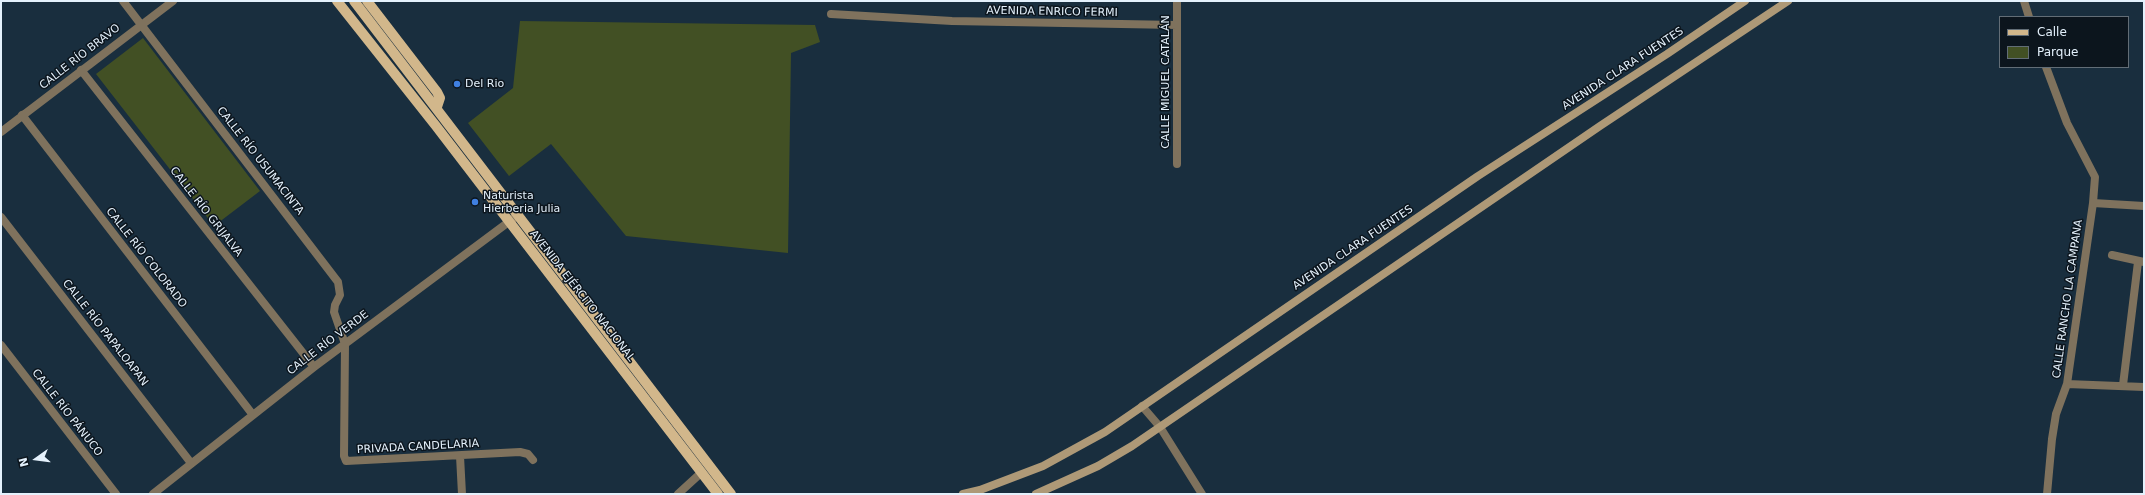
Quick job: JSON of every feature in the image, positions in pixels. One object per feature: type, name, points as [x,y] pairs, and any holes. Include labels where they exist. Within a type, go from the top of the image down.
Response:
[{"type":"main road","name":"AVENIDA EJÉRCITO NACIONAL","points":[[337,1],[510,221],[718,494]]},
{"type":"main road","points":[[367,1],[437,92],[440,98],[437,107]]},
{"type":"main road","name":"AVENIDA EJÉRCITO NACIONAL","points":[[354,2],[437,107],[731,494]]},
{"type":"street","name":"CALLE RÍO USUMACINTA","points":[[123,1],[334,276],[341,288],[334,312],[345,344]]},
{"type":"street","name":"CALLE RÍO BRAVO","points":[[1,132],[140,24],[173,1]]},
{"type":"street","name":"CALLE MIGUEL CATALÁN","points":[[1177,1],[1177,164]]},
{"type":"street","name":"AVENIDA CLARA FUENTES","points":[[963,494],[1018,476],[1066,454],[1105,432],[1478,176],[1667,54],[1744,1]]},
{"type":"street","points":[[1036,494],[1098,466],[1160,427],[1788,1]]},
{"type":"street","points":[[2024,1],[2029,16]]},
{"type":"street","name":"AVENIDA ENRICO FERMI","points":[[832,14],[952,21],[1177,25]]},
{"type":"street","name":"CALLE RANCHO LA CAMPANA","points":[[2046,68],[2067,124],[2095,177],[2093,203],[2067,384],[2058,409],[2052,439],[2047,494]]},
{"type":"street","name":"CALLE RÍO GRIJALVA","points":[[81,70],[314,367]]},
{"type":"street","name":"CALLE RÍO COLORADO","points":[[22,115],[253,415]]},
{"type":"street","points":[[2093,203],[2144,206]]},
{"type":"street","name":"CALLE RÍO VERDE","points":[[153,494],[314,367],[518,215]]},
{"type":"street","name":"CALLE RÍO PAPALOAPAN","points":[[1,217],[191,463]]},
{"type":"street","points":[[2112,255],[2141,262],[2124,385]]},
{"type":"street","name":"PRIVADA CANDELARIA","points":[[345,344],[344,456],[346,461],[520,452],[528,454],[533,460]]},
{"type":"street","name":"CALLE RÍO PÁNUCO","points":[[1,345],[116,494]]},
{"type":"street","points":[[2067,384],[2124,385],[2144,387]]},
{"type":"street","points":[[1142,406],[1160,427],[1202,494]]},
{"type":"street","points":[[460,456],[462,494]]},
{"type":"street","points":[[678,494],[702,472]]},
{"type":"green space","points":[[520,21],[815,25],[820,42],[791,53],[788,253],[626,236],[551,144],[509,176],[468,123],[513,88]]},
{"type":"green space","points":[[143,38],[260,191],[214,226],[96,74]]},
{"type":"place","name":"Del Rio","points":[[457,84]]},
{"type":"place","name":"Naturista Hierberia Julia","points":[[475,202]]}]
